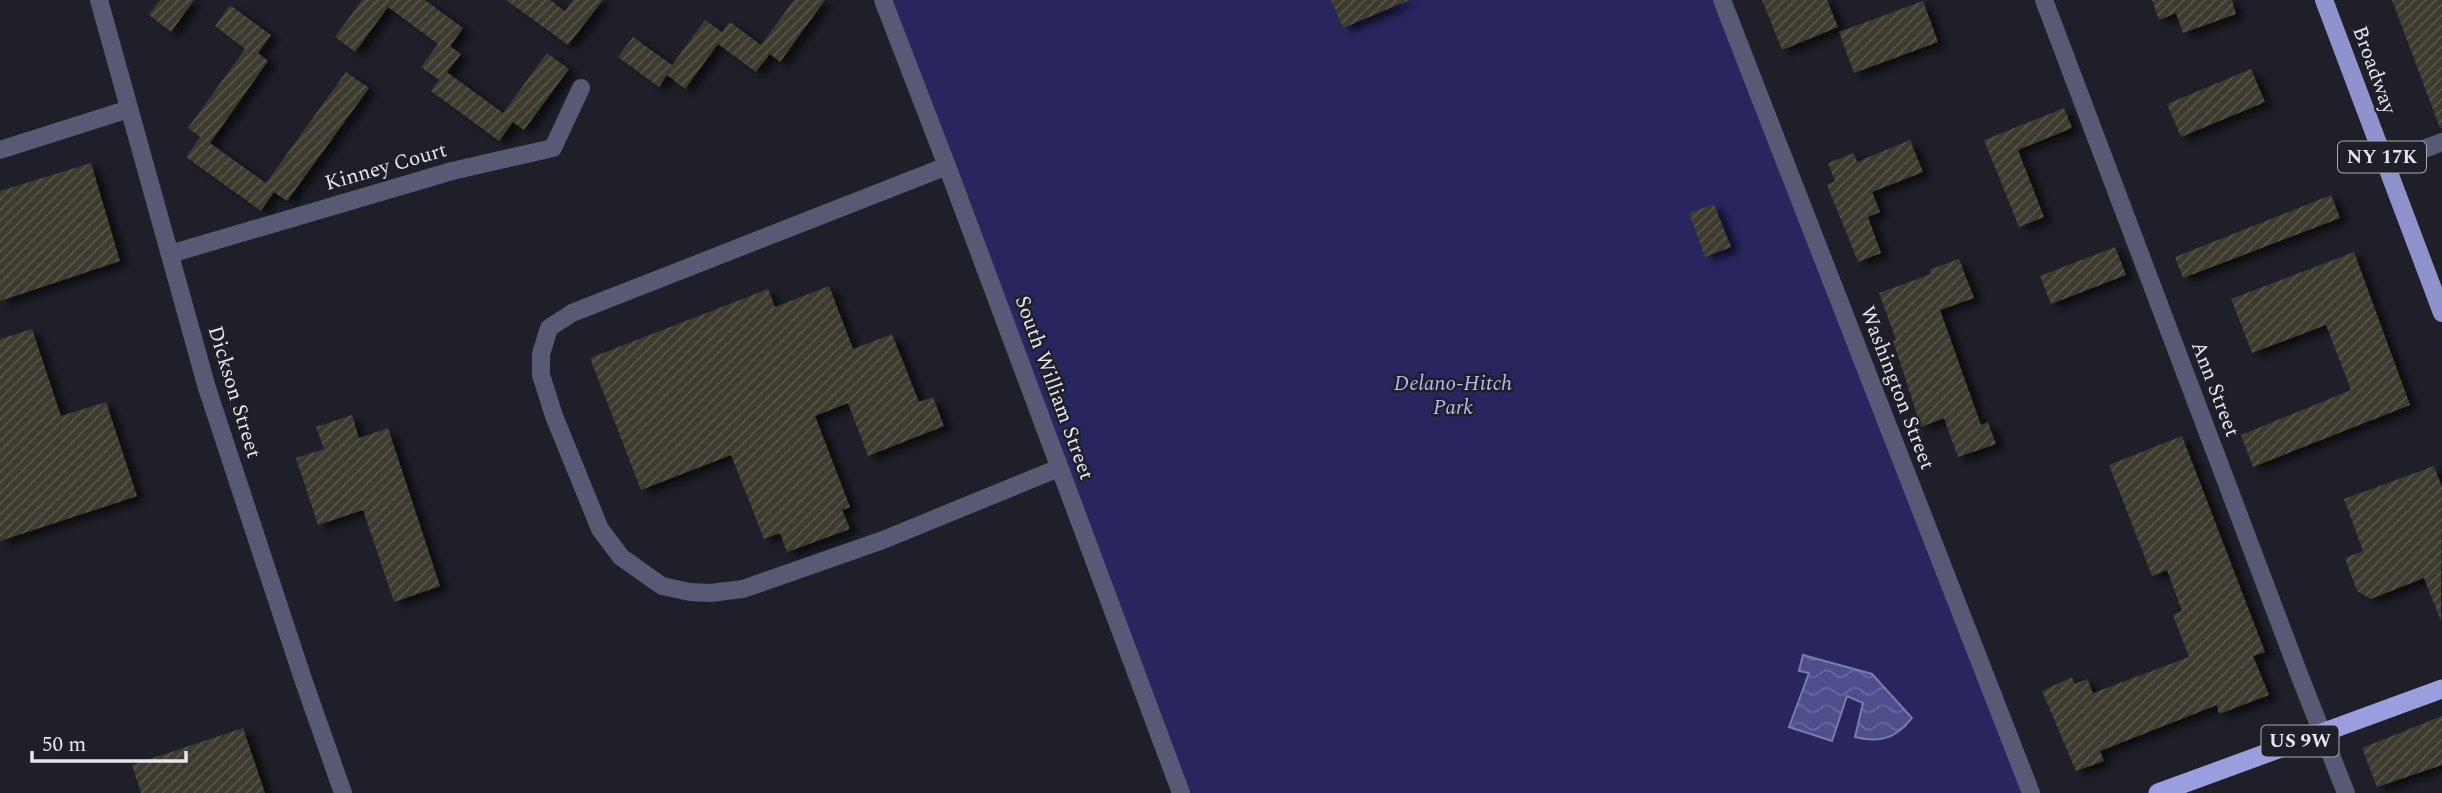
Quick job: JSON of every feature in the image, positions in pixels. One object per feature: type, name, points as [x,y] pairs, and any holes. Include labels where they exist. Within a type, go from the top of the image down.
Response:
[{"type":"highway","name":"US 9W","points":[[2158,793],[2442,689]]},
{"type":"main road","name":"Broadway","points":[[2324,0],[2442,313]]},
{"type":"street","name":"Dickson Street","points":[[99,0],[207,387],[342,793]]},
{"type":"street","name":"South William Street","points":[[883,0],[1181,793]]},
{"type":"street","name":"Washington Street","points":[[1722,0],[2031,793]]},
{"type":"street","name":"Ann Street","points":[[2044,0],[2346,793]]},
{"type":"street","name":"Kinney Court","points":[[170,254],[452,171],[553,148],[581,88]]},
{"type":"street","points":[[0,150],[129,109]]},
{"type":"street","points":[[2385,164],[2442,142]]},
{"type":"street","points":[[947,166],[585,308],[549,328],[541,354],[541,375],[554,416],[600,529],[621,557],[662,586],[690,592],[710,593],[743,589],[883,540],[1059,468]]},
{"type":"green space","name":"Delano-Hitch Park","points":[[881,0],[1722,0],[2026,793],[1184,793]]},
{"type":"water","points":[[1803,655],[1872,674],[1912,718],[1900,731],[1886,738],[1872,740],[1855,737],[1863,703],[1847,696],[1832,741],[1789,727],[1809,673],[1799,671]]},
{"type":"building","points":[[160,0],[194,0],[171,32],[149,15]]},
{"type":"building","points":[[362,0],[425,0],[463,28],[450,46],[461,54],[447,72],[503,113],[547,53],[569,69],[524,130],[513,122],[499,141],[431,91],[439,80],[421,67],[438,44],[388,7],[355,52],[335,37]]},
{"type":"building","points":[[506,0],[550,0],[565,11],[573,0],[603,0],[568,45]]},
{"type":"building","points":[[794,0],[825,0],[780,62],[770,54],[756,72],[718,44],[685,89],[667,75],[659,87],[618,57],[633,37],[672,65],[705,20],[722,32],[730,22],[761,45]]},
{"type":"building","points":[[1331,0],[1409,0],[1343,28]]},
{"type":"building","points":[[1762,0],[1827,0],[1838,27],[1782,50]]},
{"type":"building","points":[[2152,0],[2232,0],[2236,14],[2183,33],[2176,13],[2159,20]]},
{"type":"building","points":[[2392,0],[2442,0],[2442,128],[2440,128]]},
{"type":"building","points":[[1923,1],[1938,42],[1854,73],[1839,32]]},
{"type":"building","points":[[230,5],[271,35],[258,53],[268,61],[210,143],[266,183],[346,72],[369,88],[287,201],[274,192],[261,211],[186,157],[200,137],[188,128],[245,49],[215,26]]},
{"type":"building","points":[[2251,69],[2265,102],[2181,137],[2167,104]]},
{"type":"building","points":[[2064,108],[2072,128],[2018,150],[2044,217],[2019,227],[1984,140]]},
{"type":"building","points":[[1910,140],[1923,172],[1872,192],[1880,212],[1868,217],[1881,253],[1858,262],[1827,185],[1835,181],[1828,163],[1854,153],[1857,162]]},
{"type":"building","points":[[91,163],[120,261],[0,301],[0,191]]},
{"type":"building","points":[[2331,195],[2340,218],[2183,278],[2175,257]]},
{"type":"building","points":[[1714,204],[1731,247],[1705,257],[1689,213]]},
{"type":"building","points":[[2115,247],[2126,275],[2051,304],[2040,276]]},
{"type":"building","points":[[2354,252],[2410,405],[2253,467],[2241,435],[2351,390],[2326,325],[2252,353],[2231,299]]},
{"type":"building","points":[[1959,259],[1974,298],[1940,310],[1981,425],[1988,422],[1996,444],[1958,457],[1944,418],[1921,427],[1893,341],[1896,340],[1879,293],[1931,274],[1929,270]]},
{"type":"building","points":[[829,286],[853,349],[892,334],[919,402],[933,397],[944,426],[868,456],[848,403],[815,416],[850,507],[842,510],[850,529],[787,552],[780,533],[764,539],[731,455],[641,490],[590,358],[768,289],[775,307]]},
{"type":"building","points":[[32,329],[61,416],[106,402],[137,496],[0,541],[0,339]]},
{"type":"building","points":[[352,415],[359,438],[388,428],[440,586],[394,602],[363,510],[318,525],[296,458],[324,449],[316,427]]},
{"type":"building","points":[[2182,436],[2265,652],[2253,656],[2269,695],[2219,714],[2217,705],[2100,751],[2104,761],[2076,771],[2042,691],[2072,677],[2075,684],[2087,679],[2093,693],[2189,657],[2173,615],[2182,611],[2167,570],[2152,576],[2109,465]]},
{"type":"building","points":[[2434,466],[2442,487],[2441,621],[2424,578],[2371,599],[2357,591],[2345,558],[2363,551],[2344,499]]},
{"type":"building","points":[[2442,716],[2442,765],[2377,787],[2362,748]]},
{"type":"building","points":[[243,728],[265,793],[141,793],[132,765]]}]
